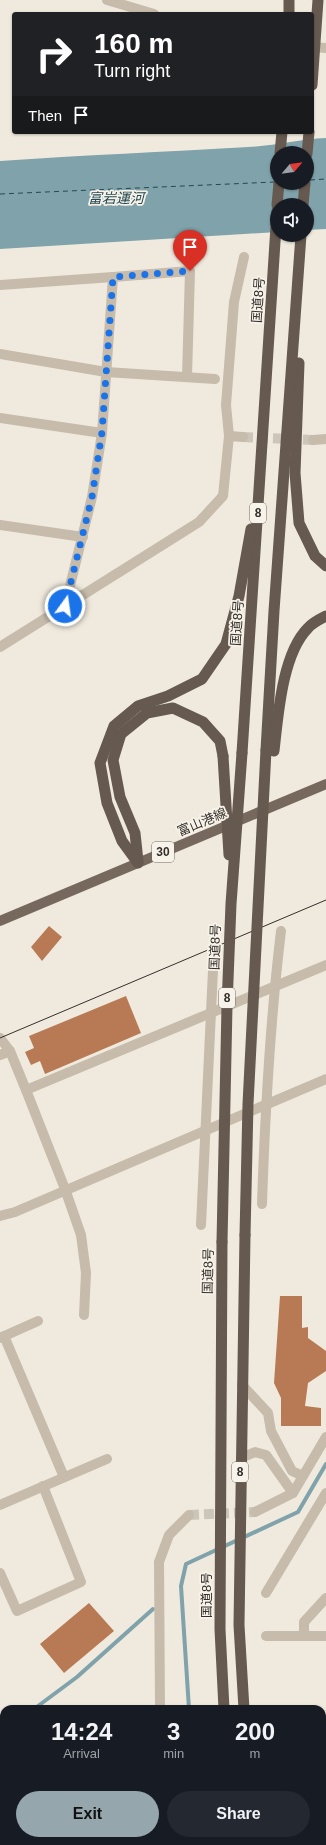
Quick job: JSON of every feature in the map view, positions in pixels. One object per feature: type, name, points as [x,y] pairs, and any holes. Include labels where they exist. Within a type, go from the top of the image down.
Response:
[{"type":"highway","points":[[289,12],[290,0]]},
{"type":"highway","points":[[314,57],[318,0]]},
{"type":"highway","points":[[281,146],[282,134]]},
{"type":"highway","points":[[308,146],[309,134]]},
{"type":"highway","name":"国道8号","points":[[224,1705],[220,1629],[222,1242],[227,1006],[231,904],[275,242]]},
{"type":"highway","name":"8","points":[[244,1705],[239,1625],[248,1104],[258,905],[270,751],[274,611],[300,242]]},
{"type":"highway","points":[[297,293],[299,355],[295,473],[299,523],[315,556],[326,566]]},
{"type":"highway","points":[[138,863],[122,841],[107,803],[100,763],[114,726],[138,706],[168,696],[202,679],[226,644],[239,596],[261,469]]},
{"type":"highway","points":[[270,751],[282,687],[291,654],[308,628],[326,616]]},
{"type":"highway","points":[[138,863],[135,833],[120,797],[113,760],[121,734],[147,713],[173,708],[203,722],[220,741],[223,756],[231,904]]},
{"type":"main road","name":"富山港線","points":[[0,921],[326,784]]},
{"type":"street","points":[[107,0],[147,12]]},
{"type":"street","points":[[314,48],[326,48]]},
{"type":"street","points":[[0,647],[199,522],[223,496],[229,436],[226,405],[234,310],[244,257]]},
{"type":"street","points":[[0,285],[190,271],[187,376]]},
{"type":"street","points":[[65,606],[92,497],[102,432],[113,277]]},
{"type":"street","points":[[0,354],[106,372],[215,379]]},
{"type":"street","points":[[0,418],[102,432]]},
{"type":"street","points":[[229,436],[242,437]]},
{"type":"street","points":[[319,439],[326,449]]},
{"type":"street","points":[[0,525],[82,537]]},
{"type":"street","points":[[262,1204],[265,1105],[274,986],[281,931]]},
{"type":"street","points":[[26,1090],[326,965]]},
{"type":"street","points":[[201,1225],[213,970]]},
{"type":"street","points":[[0,1038],[5,1053],[26,1090],[66,1189],[81,1235],[86,1273],[84,1315]]},
{"type":"street","points":[[0,1216],[14,1212],[326,1079]]},
{"type":"street","points":[[38,1321],[2,1337],[64,1477]]},
{"type":"street","points":[[242,1385],[268,1413],[272,1431],[292,1471],[303,1476]]},
{"type":"street","points":[[255,1512],[293,1493],[326,1437]]},
{"type":"street","points":[[241,1458],[255,1452],[266,1455],[293,1493]]},
{"type":"street","points":[[0,1505],[107,1459]]},
{"type":"street","points":[[0,1573],[17,1611],[81,1582],[43,1486]]},
{"type":"street","points":[[266,1593],[326,1493]]},
{"type":"street","points":[[160,1705],[159,1562],[169,1535],[189,1516]]},
{"type":"street","points":[[304,1635],[304,1622],[326,1598]]},
{"type":"street","points":[[266,1636],[326,1636]]},
{"type":"water","name":"富岩運河","points":[[326,138],[326,229],[314,230],[314,198],[270,198],[270,232],[0,249],[0,161],[258,146]]},
{"type":"building","points":[[49,926],[62,937],[42,961],[31,947]]},
{"type":"building","points":[[126,996],[141,1033],[45,1074],[40,1061],[31,1065],[25,1052],[34,1048],[29,1036]]},
{"type":"building","points":[[280,1296],[302,1296],[302,1328],[308,1327],[308,1338],[326,1351],[326,1371],[308,1383],[305,1406],[321,1408],[321,1426],[281,1426],[281,1398],[274,1383]]},
{"type":"building","points":[[89,1603],[114,1631],[64,1673],[40,1644]]},
{"type":"waterway","points":[[189,1705],[181,1586],[186,1564],[298,1512],[326,1464]]},
{"type":"waterway","points":[[39,1705],[77,1677],[153,1609]]},
{"type":"ferry route","points":[[314,180],[326,179]]},
{"type":"ferry route","points":[[0,194],[270,182]]},
{"type":"tunnel","points":[[243,437],[313,440]]},
{"type":"tunnel","points":[[189,1515],[255,1512]]},
{"type":"tram line","points":[[0,1038],[326,900]]},
{"type":"route","points":[[65,606],[92,497],[102,432],[113,277],[190,271]]}]
